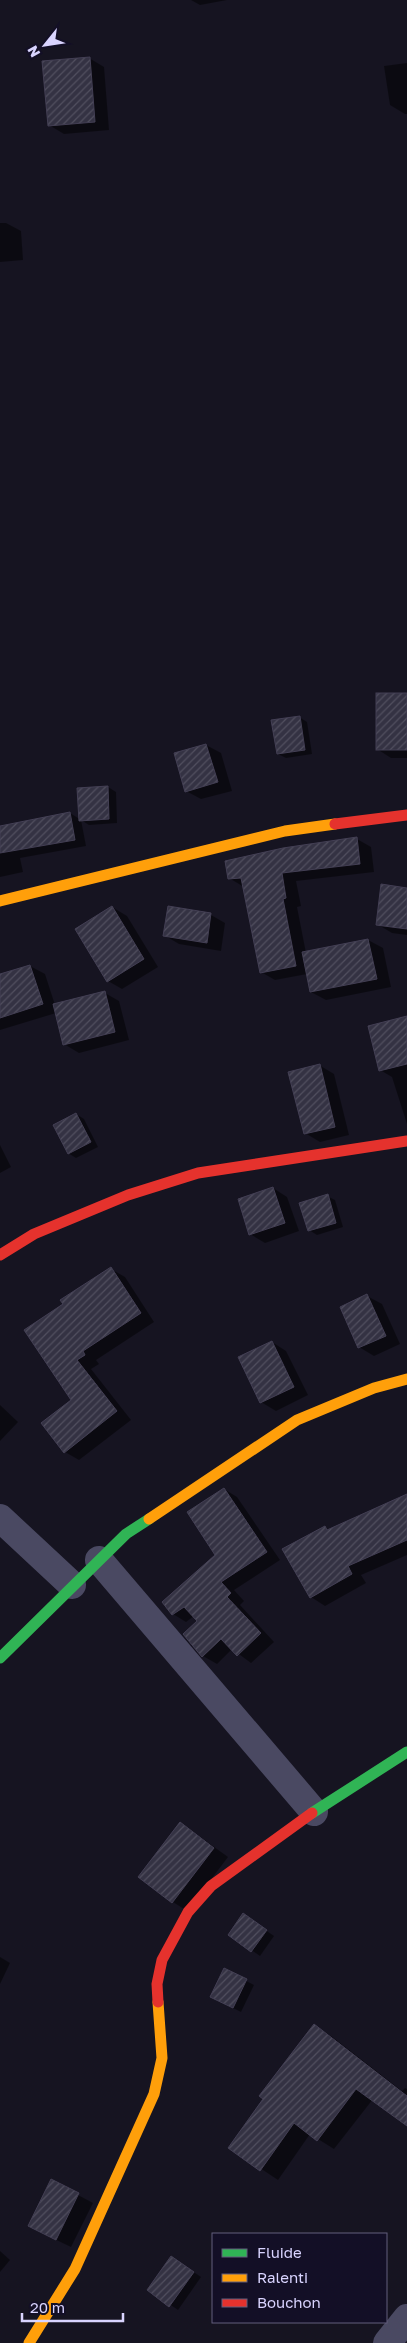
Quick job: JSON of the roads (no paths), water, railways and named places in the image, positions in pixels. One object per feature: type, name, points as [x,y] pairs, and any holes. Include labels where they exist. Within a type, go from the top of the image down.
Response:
[{"type":"street","points":[[0,901],[30,892],[285,831],[407,815]]},
{"type":"street","points":[[0,1254],[34,1234],[111,1202],[198,1173],[407,1141]]},
{"type":"street","points":[[0,1658],[72,1585],[126,1534],[297,1420],[374,1388],[407,1379]]},
{"type":"street","points":[[0,1518],[72,1585]]},
{"type":"street","points":[[99,1560],[314,1812]]},
{"type":"street","points":[[29,2343],[75,2270],[154,2094],[162,2058],[156,1984],[162,1960],[188,1912],[211,1886],[239,1864],[314,1812],[407,1752]]}]
